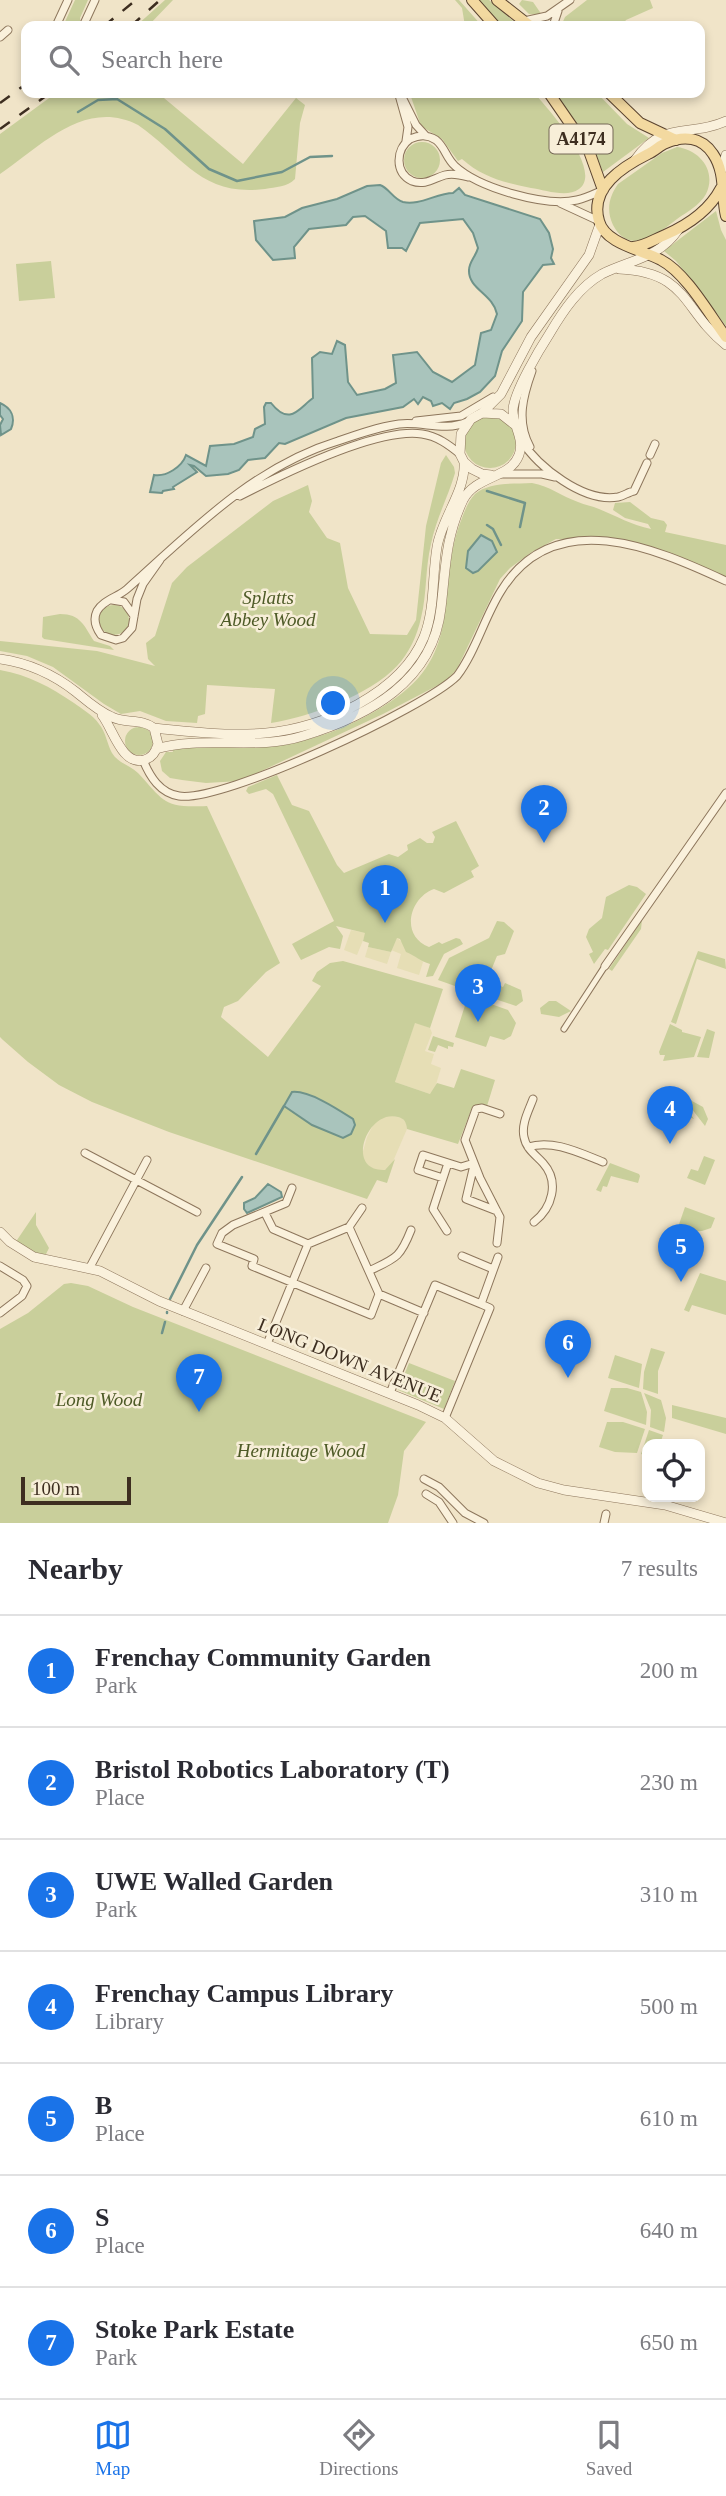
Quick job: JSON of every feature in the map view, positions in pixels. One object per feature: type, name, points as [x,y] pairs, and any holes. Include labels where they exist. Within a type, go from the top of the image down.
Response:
[{"type":"main road","points":[[472,0],[491,21]]},
{"type":"main road","points":[[497,0],[523,21]]},
{"type":"main road","name":"A4174","points":[[552,98],[589,151],[603,190]]},
{"type":"main road","name":"A4174","points":[[614,98],[640,123],[662,135],[676,135]]},
{"type":"main road","points":[[726,216],[721,172],[715,157],[703,143],[676,135],[614,175],[603,190],[598,207],[599,222],[610,236],[667,264],[682,278],[726,337]]},
{"type":"main road","points":[[630,247],[642,246],[678,230],[712,204],[723,186]]},
{"type":"street","points":[[58,21],[68,0]]},
{"type":"street","points":[[85,21],[95,0]]},
{"type":"street","points":[[535,21],[558,11],[569,0]]},
{"type":"street","points":[[555,21],[558,11]]},
{"type":"street","points":[[400,98],[408,127],[406,142],[398,159],[402,172],[420,183],[446,175],[468,177]]},
{"type":"street","points":[[402,98],[416,125],[426,136],[439,143],[445,156],[468,177],[502,192],[556,201],[578,200],[603,190]]},
{"type":"street","points":[[676,135],[726,121]]},
{"type":"street","points":[[635,160],[644,147],[662,135]]},
{"type":"street","points":[[406,142],[415,136],[426,136]]},
{"type":"street","points":[[721,172],[726,155]]},
{"type":"street","points":[[435,179],[444,169],[445,156]]},
{"type":"street","points":[[401,424],[445,428],[467,422],[482,413],[501,394],[538,327],[596,241],[599,222],[556,201]]},
{"type":"street","points":[[559,479],[535,459],[521,440],[513,409],[516,394],[548,334],[572,299],[601,275],[649,255],[669,243],[678,230]]},
{"type":"street","points":[[616,268],[644,271],[667,279],[726,345]]},
{"type":"street","points":[[535,360],[524,392],[521,411],[526,439],[545,466]]},
{"type":"street","points":[[160,560],[143,584],[137,599],[132,628],[123,638],[110,639],[101,635],[95,624],[96,612],[104,603],[112,600],[253,482],[316,448],[401,424],[461,416],[486,403],[508,380]]},
{"type":"street","points":[[482,413],[501,414],[515,425]]},
{"type":"street","points":[[153,728],[240,733],[292,729],[351,707],[380,691],[396,678],[419,647],[427,627],[437,544],[443,523],[465,474],[461,434],[467,422]]},
{"type":"street","points":[[225,504],[307,464],[376,439],[419,433],[442,441],[472,469],[482,474],[542,474],[592,494],[616,497],[634,491],[655,444]]},
{"type":"street","points":[[156,749],[183,743],[250,743],[301,737],[355,715],[401,687],[415,673],[436,635],[447,542],[466,495],[479,482],[514,463],[519,454],[521,440]]},
{"type":"street","points":[[143,760],[152,779],[160,788],[177,796],[200,796],[272,773],[399,712],[457,676],[508,580],[531,558],[557,545],[593,539],[617,541],[695,567],[726,581]]},
{"type":"street","points":[[112,600],[124,603],[134,616]]},
{"type":"street","points":[[0,659],[30,666],[52,676],[99,711],[117,720],[144,722],[153,728],[158,738],[153,754],[137,761],[127,757],[99,711]]},
{"type":"street","points":[[119,741],[122,730],[132,722]]},
{"type":"street","points":[[564,1029],[726,793]]},
{"type":"street","points":[[533,1099],[523,1131],[528,1147],[547,1168],[553,1185],[550,1201],[534,1222]]},
{"type":"street","points":[[497,1243],[500,1217],[465,1140],[475,1110],[480,1108],[500,1114]]},
{"type":"street","points":[[528,1147],[539,1143],[554,1145],[603,1162]]},
{"type":"street","points":[[85,1153],[197,1212]]},
{"type":"street","points":[[443,1178],[418,1170],[423,1155],[463,1167],[474,1163]]},
{"type":"street","points":[[90,1267],[147,1160]]},
{"type":"street","points":[[447,1231],[433,1212],[448,1163]]},
{"type":"street","points":[[474,1163],[466,1199],[497,1211]]},
{"type":"street","points":[[292,1188],[286,1202],[233,1226],[222,1233],[217,1244],[254,1259],[252,1266],[371,1315],[379,1294]]},
{"type":"street","points":[[265,1213],[273,1230],[308,1244],[349,1227],[362,1208]]},
{"type":"street","points":[[349,1227],[379,1294],[424,1313]]},
{"type":"street","points":[[369,1271],[396,1258],[403,1251],[411,1230]]},
{"type":"street","name":"LONG DOWN AVENUE","points":[[0,1232],[10,1242],[34,1257],[55,1263],[90,1267],[183,1311],[390,1393],[445,1418],[494,1461],[538,1483],[577,1493],[665,1505],[726,1523]]},
{"type":"street","points":[[267,1345],[308,1244]]},
{"type":"street","points":[[462,1256],[493,1269]]},
{"type":"street","points":[[481,1304],[498,1257]]},
{"type":"street","points":[[0,1266],[23,1280],[27,1286],[22,1296],[0,1312]]},
{"type":"street","points":[[183,1311],[205,1268]]},
{"type":"street","points":[[390,1393],[435,1285],[490,1308],[445,1418]]},
{"type":"street","points":[[424,1479],[439,1487],[465,1513],[484,1523]]},
{"type":"street","points":[[426,1494],[439,1502],[453,1523]]},
{"type":"shaded area","points":[[351,930],[366,933],[357,955],[344,950]]},
{"type":"shaded area","points":[[397,938],[421,958],[423,962],[419,975],[397,968],[401,954],[391,950]]},
{"type":"shaded area","points":[[368,947],[391,952],[387,964],[365,957]]},
{"type":"shaded area","points":[[415,1022],[430,1028],[432,1033],[425,1051],[434,1054],[431,1064],[441,1068],[434,1091],[430,1094],[395,1082]]},
{"type":"shaded area","points":[[388,1115],[402,1118],[407,1129],[391,1166],[376,1171],[364,1162],[362,1155],[375,1121]]},
{"type":"green space","points":[[75,0],[88,0],[80,21],[65,21]]},
{"type":"green space","points":[[165,0],[173,0],[153,21],[142,21]]},
{"type":"green space","points":[[455,0],[459,0],[478,21],[464,21],[462,8]]},
{"type":"green space","points":[[478,0],[489,0],[513,21],[496,21]]},
{"type":"green space","points":[[522,0],[533,2],[542,15],[529,14],[519,4]]},
{"type":"green space","points":[[587,0],[650,0],[653,8],[625,21],[563,21]]},
{"type":"green space","points":[[49,98],[164,98],[243,164],[296,98],[305,105],[300,123],[295,179],[285,185],[265,189],[243,190],[209,181],[138,125],[119,118],[100,117],[64,129],[0,174],[0,134]]},
{"type":"green space","points":[[411,98],[538,98],[579,154],[585,180],[579,189],[568,193],[556,193],[503,181],[486,175],[462,159],[458,161],[442,139],[421,126]]},
{"type":"green space","points":[[557,98],[602,98],[627,124],[649,138],[603,172],[593,148]]},
{"type":"green space","points":[[422,142],[435,147],[440,160],[435,173],[422,178],[409,173],[404,160],[409,147]]},
{"type":"green space","points":[[677,147],[693,152],[704,163],[709,177],[706,194],[693,208],[662,230],[645,239],[628,240],[620,235],[611,219],[610,204],[615,189],[618,184],[662,153]]},
{"type":"green space","points":[[716,211],[726,240],[726,326],[676,261],[664,251]]},
{"type":"green space","points":[[51,261],[55,298],[19,301],[16,264]]},
{"type":"green space","points":[[490,416],[500,418],[508,424],[514,432],[514,452],[508,460],[500,466],[490,468],[480,466],[472,460],[466,452],[464,442],[466,432],[472,424],[480,418]]},
{"type":"green space","name":"Splatts Abbey Wood","points":[[446,455],[455,473],[433,535],[423,609],[415,638],[401,661],[385,677],[338,703],[303,716],[271,723],[275,689],[207,685],[205,714],[198,716],[197,723],[166,721],[140,711],[121,714],[53,667],[27,656],[0,651],[0,641],[97,651],[155,666],[148,659],[146,643],[155,636],[172,583],[187,567],[273,501],[308,485],[312,501],[309,512],[327,538],[340,543],[348,588],[370,634],[407,635],[416,620],[426,526],[441,463]]},
{"type":"green space","points":[[532,483],[651,529],[648,524],[625,518],[613,510],[615,503],[630,502],[651,518],[664,521],[667,525],[665,532],[726,545],[726,581],[622,542],[556,539],[532,552],[500,579],[457,669],[446,681],[383,714],[240,781],[206,783],[182,780],[170,778],[162,771],[160,761],[166,752],[173,752],[172,748],[258,747],[294,743],[349,725],[397,697],[418,678],[432,658],[445,614],[454,542],[471,499],[487,487]]},
{"type":"green space","points":[[114,605],[124,610],[129,620],[124,630],[114,635],[104,630],[99,620],[104,610]]},
{"type":"green space","points":[[60,614],[73,616],[94,641],[114,650],[44,639],[43,617]]},
{"type":"green space","points":[[0,670],[39,682],[91,715],[105,734],[115,757],[138,773],[166,801],[181,806],[207,806],[280,963],[266,972],[238,1001],[224,1007],[221,1017],[268,1057],[321,986],[312,981],[317,972],[330,963],[343,961],[443,989],[430,1028],[415,1023],[395,1082],[430,1094],[437,1083],[454,1088],[461,1069],[495,1080],[487,1106],[480,1104],[472,1108],[458,1144],[407,1129],[405,1121],[398,1117],[387,1117],[377,1122],[364,1141],[365,1161],[373,1168],[385,1170],[395,1159],[387,1183],[377,1180],[367,1199],[169,1132],[92,1102],[59,1085],[0,1037]]},
{"type":"green space","points":[[139,727],[149,731],[153,741],[149,751],[139,755],[129,751],[125,741],[129,731]]},
{"type":"green space","points":[[277,775],[292,805],[309,811],[337,865],[344,873],[389,854],[398,857],[408,850],[407,845],[420,838],[427,843],[433,843],[435,837],[432,832],[456,821],[479,866],[471,871],[474,877],[444,893],[434,889],[425,894],[414,908],[411,917],[414,935],[429,947],[456,938],[463,944],[444,954],[433,976],[426,977],[430,964],[406,952],[400,939],[397,938],[391,952],[368,947],[369,943],[363,941],[365,933],[336,926],[343,936],[340,949],[329,947],[301,960],[292,944],[334,921],[273,794],[266,789],[249,794],[246,791],[248,787]]},
{"type":"green space","points":[[629,885],[646,894],[608,950],[605,949],[594,964],[589,954],[593,952],[586,937],[589,929],[602,918],[606,897]]},
{"type":"green space","points":[[642,920],[641,929],[612,971],[609,969]]},
{"type":"green space","points":[[497,921],[504,922],[514,931],[505,954],[497,956],[490,973],[474,968],[455,986],[438,980],[449,958],[489,938]]},
{"type":"green space","points":[[698,951],[725,959],[726,969],[697,959],[676,1024],[671,1022]]},
{"type":"green space","points":[[473,974],[476,978],[503,987],[505,983],[521,990],[523,1001],[516,1006],[459,987]]},
{"type":"green space","points":[[468,996],[508,1010],[516,1023],[511,1036],[504,1040],[490,1036],[486,1047],[455,1037]]},
{"type":"green space","points":[[549,1001],[556,1001],[571,1011],[559,1017],[541,1014],[540,1008]]},
{"type":"green space","points":[[670,1024],[682,1032],[701,1037],[694,1057],[663,1061],[665,1055],[660,1055],[659,1052]]},
{"type":"green space","points":[[707,1029],[715,1032],[709,1058],[697,1057]]},
{"type":"green space","points":[[433,1036],[454,1043],[453,1047],[448,1046],[448,1049],[438,1045],[435,1052],[428,1050]]},
{"type":"green space","points":[[681,1095],[703,1107],[708,1119],[705,1126]]},
{"type":"green space","points":[[680,1100],[694,1119],[670,1109],[673,1101]]},
{"type":"green space","points":[[704,1156],[715,1160],[705,1185],[687,1178],[691,1169],[698,1171]]},
{"type":"green space","points":[[610,1163],[639,1174],[638,1183],[611,1176],[607,1187],[603,1186],[601,1192],[596,1190]]},
{"type":"green space","points":[[685,1207],[715,1218],[711,1228],[676,1233]]},
{"type":"green space","points":[[36,1212],[36,1225],[49,1248],[44,1258],[15,1243]]},
{"type":"green space","points":[[691,1239],[701,1245],[702,1253],[672,1242]]},
{"type":"green space","points":[[700,1273],[726,1281],[726,1315],[692,1305],[689,1312],[684,1310]]},
{"type":"green space","points":[[64,1284],[88,1286],[133,1307],[426,1422],[404,1451],[398,1495],[388,1523],[0,1523],[0,1329],[28,1313]]},
{"type":"green space","points":[[651,1348],[665,1352],[658,1371],[658,1394],[643,1389],[644,1372]]},
{"type":"green space","points":[[615,1355],[642,1364],[639,1388],[608,1378]]},
{"type":"green space","points":[[409,1363],[455,1381],[444,1409],[398,1390]]},
{"type":"green space","points":[[611,1388],[627,1388],[641,1392],[647,1412],[646,1425],[604,1411]]},
{"type":"green space","points":[[644,1393],[661,1400],[666,1418],[664,1432],[650,1427],[651,1410]]},
{"type":"green space","points":[[672,1405],[726,1418],[726,1434],[672,1418]]},
{"type":"green space","points":[[607,1422],[623,1422],[645,1429],[637,1453],[615,1452],[599,1447]]},
{"type":"green space","points":[[649,1430],[663,1435],[662,1439],[646,1439]]},
{"type":"water","points":[[380,185],[400,201],[409,203],[453,193],[459,188],[465,195],[540,219],[549,233],[554,264],[543,265],[523,292],[522,321],[502,351],[495,376],[480,392],[454,403],[450,409],[442,403],[433,406],[431,401],[423,397],[418,404],[414,399],[403,407],[346,418],[285,444],[279,443],[265,458],[248,460],[239,470],[228,474],[206,476],[190,465],[197,472],[173,487],[174,489],[162,493],[150,492],[154,475],[173,470],[186,455],[206,466],[210,446],[234,444],[253,437],[255,429],[265,424],[266,403],[271,403],[284,414],[289,415],[299,410],[313,398],[312,358],[320,352],[332,354],[337,341],[345,345],[348,382],[357,395],[385,389],[396,383],[393,355],[417,352],[433,372],[452,382],[475,365],[481,333],[491,330],[497,314],[491,301],[470,277],[469,267],[478,248],[473,233],[463,219],[420,223],[406,251],[402,248],[388,248],[386,231],[365,216],[353,217],[346,225],[309,229],[294,247],[295,258],[273,260],[256,240],[254,221],[285,217],[302,208],[337,199],[367,186]]},
{"type":"water","points":[[0,403],[10,410],[13,417],[11,429],[1,435],[0,425],[3,419],[0,415]]},
{"type":"water","points":[[481,535],[492,541],[497,552],[473,573],[466,568],[468,551]]},
{"type":"water","points":[[292,1092],[315,1097],[353,1119],[355,1125],[351,1134],[343,1138],[312,1125],[284,1106]]},
{"type":"water","points":[[268,1184],[281,1192],[282,1197],[247,1213],[244,1203],[255,1198]]},
{"type":"waterway","points":[[78,112],[98,100],[117,99],[165,129],[209,169],[237,181],[282,172],[310,157],[332,156]]},
{"type":"waterway","points":[[487,491],[525,503],[520,527]]},
{"type":"waterway","points":[[487,525],[493,529],[501,545]]},
{"type":"waterway","points":[[256,1154],[284,1106]]},
{"type":"waterway","points":[[170,1299],[197,1245],[242,1177]]},
{"type":"waterway","points":[[162,1333],[165,1322]]},
{"type":"railway","points":[[110,21],[136,0]]},
{"type":"railway","points":[[137,21],[160,0]]},
{"type":"railway","points":[[0,103],[21,88]]},
{"type":"railway","points":[[0,129],[43,98]]},
{"type":"place","name":"Bristol Robotics Laboratory (T)","points":[[544,843]]},
{"type":"place","name":"Frenchay Community Garden","points":[[385,923]]},
{"type":"place","name":"UWE Walled Garden","points":[[478,1022]]},
{"type":"place","name":"Frenchay Campus Library","points":[[670,1144]]},
{"type":"place","name":"B","points":[[681,1282]]},
{"type":"place","name":"S","points":[[568,1378]]},
{"type":"place","name":"Stoke Park Estate","points":[[199,1412]]},
{"type":"park label","name":"Long Wood","points":[[99,1399]]},
{"type":"park label","name":"Hermitage Wood","points":[[301,1450]]}]
